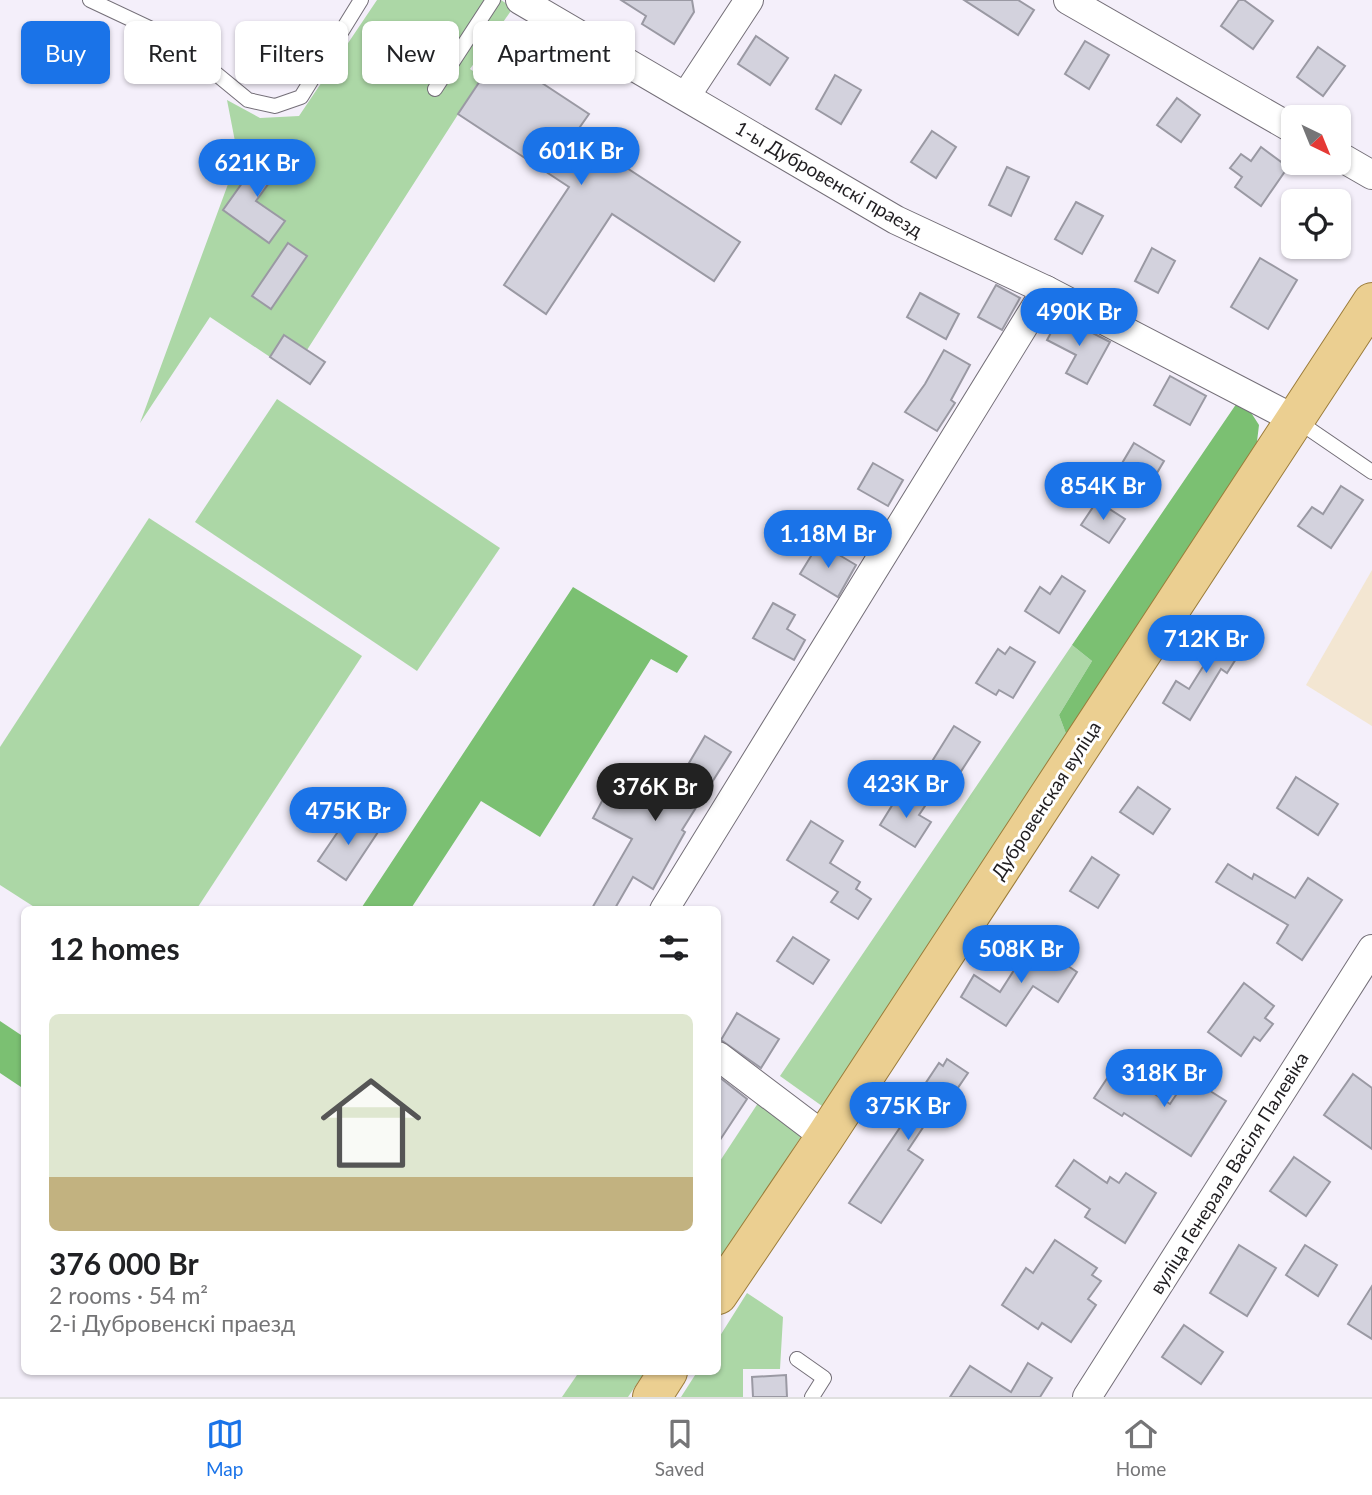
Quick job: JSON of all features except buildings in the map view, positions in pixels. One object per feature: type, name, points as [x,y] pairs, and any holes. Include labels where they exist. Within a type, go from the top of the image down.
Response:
[{"type":"main road","name":"Дубровенская вуліца","points":[[722,1281],[825,1137],[1372,302]]},
{"type":"main road","points":[[652,1397],[666,1375]]},
{"type":"street","name":"1-ы Дубровенскі праезд","points":[[520,0],[896,220],[1046,290],[1296,420]]},
{"type":"street","points":[[686,96],[749,0]]},
{"type":"street","points":[[1070,0],[1281,123]]},
{"type":"street","points":[[1351,163],[1372,175]]},
{"type":"street","points":[[666,906],[1046,290]]},
{"type":"street","name":"вуліца Генерала Васіля Палевіка","points":[[1087,1397],[1372,949]]},
{"type":"street","points":[[721,1058],[825,1137]]},
{"type":"lane","points":[[90,0],[175,40],[248,100],[275,106],[301,97],[361,0]]},
{"type":"lane","points":[[435,89],[493,0]]},
{"type":"lane","points":[[1296,420],[1372,472]]},
{"type":"lane","points":[[797,1359],[824,1378],[812,1397]]},
{"type":"shaded area","points":[[1372,570],[1372,726],[1306,685]]},
{"type":"green space","points":[[377,0],[501,0],[513,8],[504,21],[473,21],[473,65],[470,69],[473,71],[473,84],[478,84],[307,350],[284,335],[270,357],[210,317],[140,423],[238,157],[227,100],[260,118],[299,116],[321,84],[348,84],[348,43],[362,22],[362,84],[459,84],[459,21],[363,21]]},
{"type":"green space","points":[[1241,397],[1259,425],[1255,458],[1068,739],[1059,715],[1092,661],[1072,645]]},
{"type":"green space","points":[[277,399],[500,548],[417,671],[195,522]]},
{"type":"green space","points":[[149,518],[362,656],[199,906],[33,906],[0,885],[0,747]]},
{"type":"green space","points":[[573,587],[688,656],[677,673],[651,659],[540,837],[481,801],[413,906],[363,906]]},
{"type":"green space","points":[[1072,645],[1092,661],[1059,715],[1068,739],[822,1106],[780,1076]]},
{"type":"green space","points":[[0,1021],[21,1035],[21,1087],[0,1073]]},
{"type":"green space","points":[[760,1100],[801,1137],[721,1258],[721,1159]]},
{"type":"green space","points":[[747,1293],[783,1317],[780,1369],[743,1369],[743,1397],[681,1397],[695,1375],[721,1375],[721,1334]]},
{"type":"green space","points":[[577,1375],[643,1375],[628,1397],[562,1397]]}]
